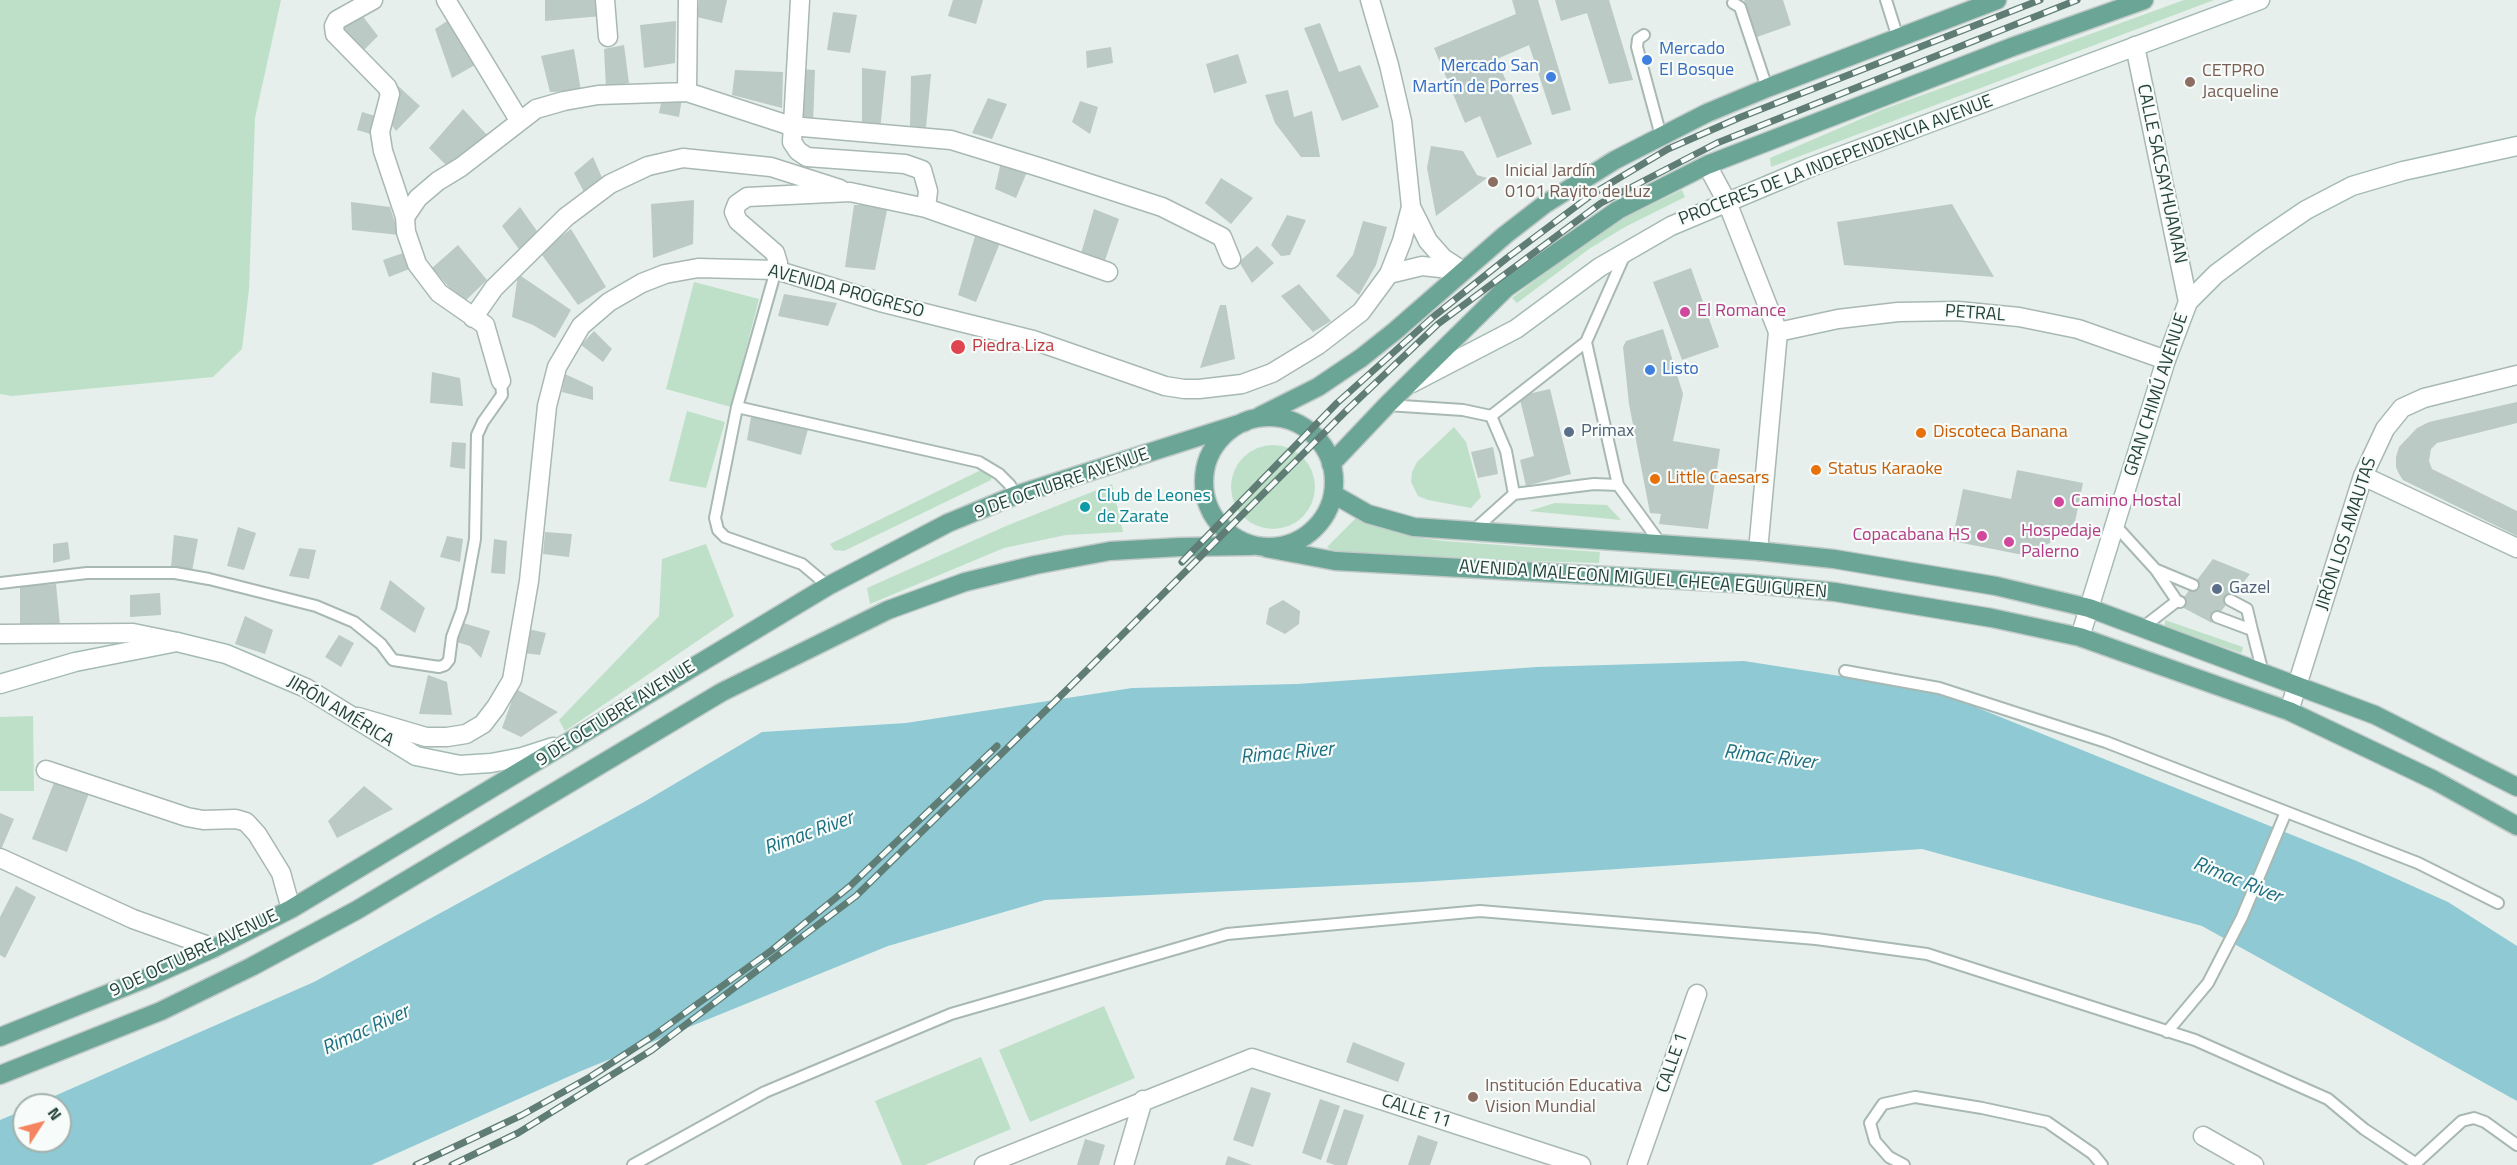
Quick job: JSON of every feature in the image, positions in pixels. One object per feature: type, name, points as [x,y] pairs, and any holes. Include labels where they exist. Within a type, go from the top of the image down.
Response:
[{"type":"main road","points":[[1253,419],[1279,417],[1296,422],[1324,447],[1331,464],[1334,479],[1333,494],[1327,512],[1316,527],[1302,539],[1285,546],[1259,547],[1234,537],[1218,524],[1208,506],[1204,486],[1206,466],[1214,447],[1228,432],[1253,419],[1318,387],[1361,358],[1545,204],[1615,160],[1661,136],[1767,88],[1997,0]]},
{"type":"main road","name":"PROCERES DE LA INDEPENDENCIA AVENUE","points":[[1331,464],[1387,405],[1506,288],[1618,210],[1707,165],[1990,55],[2144,0]]},
{"type":"main road","name":"9 DE OCTUBRE AVENUE","points":[[0,1037],[147,978],[214,948],[291,909],[577,739],[828,585],[948,523],[1016,495],[1253,419]]},
{"type":"main road","name":"AVENIDA MALECON MIGUEL CHECA EGUIGUREN","points":[[1333,494],[1368,514],[1414,527],[1475,529],[1834,559],[1996,586],[2089,608],[2376,715],[2517,787]]},
{"type":"main road","name":"9 DE OCTUBRE AVENUE","points":[[0,1075],[161,1011],[252,967],[367,904],[722,692],[888,610],[965,582],[1110,551],[1180,547],[1259,547]]},
{"type":"main road","name":"AVENIDA MALECON MIGUEL CHECA EGUIGUREN","points":[[1259,547],[1335,561],[1754,584],[1835,592],[1992,618],[2080,637],[2289,711],[2434,780],[2517,826]]},
{"type":"street","points":[[373,0],[337,20],[334,26],[335,34],[387,87],[390,94],[380,132],[383,151],[405,217],[406,232],[417,264],[439,293],[485,326],[501,381]]},
{"type":"street","points":[[446,0],[519,120]]},
{"type":"street","points":[[605,0],[608,37]]},
{"type":"street","points":[[687,92],[688,0]]},
{"type":"street","points":[[800,0],[798,54],[791,126],[792,142],[798,152],[807,158],[905,164],[922,170],[928,191],[926,208]]},
{"type":"street","points":[[1370,0],[1402,121],[1411,207],[1428,241],[1443,258],[1463,271]]},
{"type":"street","name":"PROCERES DE LA INDEPENDENCIA AVENUE","points":[[1405,387],[1516,329],[1626,250],[1671,226],[1811,167],[2260,0]]},
{"type":"street","name":"CALLE SACSAYHUAMAN","points":[[2134,46],[2188,302]]},
{"type":"street","points":[[405,217],[418,198],[438,181],[461,167],[536,109],[598,95],[687,92],[791,126],[951,140],[1162,207],[1222,237],[1231,259]]},
{"type":"street","name":"GRAN CHIMÚ AVENUE","points":[[2080,637],[2166,360],[2188,302],[2216,274],[2259,242],[2306,210],[2352,186],[2403,171],[2517,146]]},
{"type":"street","points":[[473,318],[494,288],[566,217],[610,184],[648,166],[683,158],[771,167],[850,192],[897,204],[926,208],[1108,272]]},
{"type":"street","points":[[1707,165],[1727,202],[1778,332],[1758,551]]},
{"type":"street","points":[[776,270],[778,262],[774,254],[738,221],[734,212],[737,204],[747,197],[850,192]]},
{"type":"street","name":"AVENIDA PROGRESO","points":[[342,712],[426,737],[466,734],[483,724],[496,707],[512,680],[529,581],[547,406],[557,367],[581,326],[625,291],[665,274],[698,267],[776,270],[880,302],[1033,340],[1139,378],[1184,390],[1242,384],[1272,373],[1318,345],[1361,312],[1389,274],[1402,241],[1411,207]]},
{"type":"street","points":[[1389,274],[1422,266],[1463,271]]},
{"type":"street","name":"PETRAL","points":[[1778,332],[1838,319],[1898,312],[1958,311],[2019,317],[2078,329],[2166,360]]},
{"type":"street","name":"JIRÓN LOS AMAUTAS","points":[[2289,711],[2363,476],[2385,429],[2402,408],[2424,398],[2517,375]]},
{"type":"street","points":[[2363,476],[2517,548]]},
{"type":"street","points":[[0,634],[133,633],[177,642]]},
{"type":"street","name":"JIRÓN AMÉRICA","points":[[0,684],[75,662],[177,642],[226,654],[306,688],[416,756],[460,765],[491,763],[522,757],[577,739]]},
{"type":"street","points":[[46,770],[187,817],[236,819],[246,822],[257,834],[281,873],[291,909]]},
{"type":"street","points":[[0,858],[133,919],[214,948]]},
{"type":"street","name":"CALLE 1","points":[[1637,1165],[1697,994]]},
{"type":"street","name":"CALLE 11","points":[[1143,1100],[1252,1059],[1581,1165]]},
{"type":"street","points":[[984,1165],[1143,1100]]},
{"type":"street","points":[[1124,1165],[1143,1100]]},
{"type":"street","points":[[2203,1136],[2254,1165]]},
{"type":"lane","points":[[1886,0],[1898,38]]},
{"type":"lane","points":[[1733,3],[1740,7],[1767,88]]},
{"type":"lane","points":[[1644,35],[1638,39],[1637,47],[1661,136]]},
{"type":"lane","points":[[1387,405],[1463,411],[1491,416],[1586,342],[1626,250]]},
{"type":"lane","points":[[776,270],[737,406],[715,518],[718,530],[725,537],[802,564],[828,585]]},
{"type":"lane","points":[[1586,342],[1618,485],[1661,544]]},
{"type":"lane","points":[[0,583],[87,573],[175,573],[209,579],[316,606],[345,618],[354,622],[381,644],[393,660],[439,667],[445,665],[449,660],[452,637],[462,610],[475,539],[477,435],[483,422],[502,395],[501,381]]},
{"type":"lane","points":[[737,406],[979,462],[999,474],[1016,495]]},
{"type":"lane","points":[[1491,416],[1506,451],[1514,494]]},
{"type":"lane","points":[[1475,529],[1514,494],[1594,484],[1618,485]]},
{"type":"lane","points":[[2115,525],[2156,570],[2179,602],[2142,628]]},
{"type":"lane","points":[[2156,570],[2193,585]]},
{"type":"lane","points":[[2230,600],[2247,609],[2263,673]]},
{"type":"lane","points":[[2217,617],[2252,630]]},
{"type":"lane","points":[[1845,671],[1939,688],[2106,742],[2418,863],[2498,903]]},
{"type":"lane","points":[[2167,1032],[2208,983],[2242,917],[2286,812]]},
{"type":"lane","points":[[633,1165],[765,1092],[951,1014],[1227,934],[1480,911],[1816,939],[1927,954],[2195,1040],[2328,1099],[2364,1129],[2414,1164],[2462,1121],[2474,1118],[2485,1122],[2517,1145]]},
{"type":"lane","points":[[1905,1165],[1889,1157],[1875,1141],[1870,1123],[1883,1104],[1915,1096],[2047,1122],[2093,1154],[2102,1165]]},
{"type":"green space","points":[[0,0],[281,0],[255,118],[249,289],[242,349],[213,377],[12,396],[0,394]]},
{"type":"green space","points":[[2184,0],[2214,0],[1771,167],[1770,158],[1884,109]]},
{"type":"green space","points":[[1682,190],[1685,197],[1625,227],[1589,249],[1517,303],[1512,298],[1583,244],[1620,220]]},
{"type":"green space","points":[[694,282],[759,299],[731,407],[666,389]]},
{"type":"green space","points":[[687,411],[725,422],[706,488],[669,481]]},
{"type":"green space","points":[[1454,427],[1466,442],[1481,497],[1471,508],[1418,496],[1411,482],[1412,472],[1417,462]]},
{"type":"green space","points":[[1273,445],[1289,448],[1303,457],[1312,471],[1315,487],[1312,503],[1303,517],[1289,526],[1273,529],[1257,526],[1243,517],[1234,503],[1231,487],[1234,471],[1243,457],[1257,448]]},
{"type":"green space","points":[[983,469],[992,473],[991,480],[844,551],[834,550],[830,544]]},
{"type":"green space","points":[[1112,484],[1123,532],[1066,535],[1004,548],[870,604],[867,588],[1006,526]]},
{"type":"green space","points":[[1555,503],[1607,505],[1621,520],[1529,511]]},
{"type":"green space","points":[[1356,518],[1414,537],[1600,552],[1599,563],[1340,556],[1327,547]]},
{"type":"green space","points":[[706,544],[734,616],[565,731],[559,720],[659,616],[662,559]]},
{"type":"green space","points":[[2165,620],[2243,647],[2242,651],[2241,653],[2165,627]]},
{"type":"green space","points":[[33,716],[34,791],[0,791],[0,717]]},
{"type":"green space","points":[[1104,1006],[1135,1078],[1030,1122],[999,1050]]},
{"type":"green space","points":[[981,1057],[1011,1129],[925,1165],[902,1165],[875,1101]]},
{"type":"water","name":"Rimac River","points":[[1744,661],[1936,691],[2359,862],[2448,902],[2517,946],[2517,1101],[2202,926],[1922,849],[1419,882],[1045,900],[888,946],[581,1071],[371,1165],[0,1165],[0,1120],[12,1115],[12,1153],[72,1153],[72,1093],[61,1093],[314,982],[644,802],[762,732],[906,723],[1132,688],[1297,684],[1537,667]]},
{"type":"building","points":[[545,0],[601,0],[602,16],[545,21]]},
{"type":"building","points":[[699,0],[727,0],[722,23],[697,17]]},
{"type":"building","points":[[953,0],[983,0],[976,24],[948,16]]},
{"type":"building","points":[[1512,0],[1538,0],[1571,110],[1552,115],[1529,45],[1497,59],[1532,144],[1497,158],[1480,116],[1465,123],[1434,48],[1516,14]]},
{"type":"building","points":[[1555,0],[1609,0],[1633,80],[1609,84],[1587,13],[1561,21]]},
{"type":"building","points":[[1744,0],[1783,0],[1791,25],[1757,37]]},
{"type":"building","points":[[833,12],[857,15],[850,53],[827,50]]},
{"type":"building","points":[[361,14],[378,36],[359,55],[337,32]]},
{"type":"building","points":[[453,17],[475,65],[452,78],[435,29]]},
{"type":"building","points":[[676,21],[675,63],[644,68],[640,25]]},
{"type":"building","points":[[1320,23],[1339,72],[1360,65],[1379,107],[1342,121],[1304,28]]},
{"type":"building","points":[[624,45],[629,83],[606,87],[604,49]]},
{"type":"building","points":[[1111,47],[1113,63],[1087,68],[1086,51]]},
{"type":"building","points":[[574,49],[581,91],[550,92],[541,56]]},
{"type":"building","points":[[1238,54],[1247,83],[1214,93],[1206,64]]},
{"type":"building","points":[[862,68],[886,71],[880,130],[862,127]]},
{"type":"building","points":[[798,69],[815,70],[813,125],[794,121]]},
{"type":"building","points":[[735,70],[783,72],[782,108],[732,95]]},
{"type":"building","points":[[931,74],[926,128],[910,126],[911,76]]},
{"type":"building","points":[[397,85],[420,106],[396,131],[387,118]]},
{"type":"building","points":[[1288,90],[1294,117],[1312,111],[1320,157],[1301,157],[1275,123],[1265,95]]},
{"type":"building","points":[[662,98],[682,98],[679,117],[659,113]]},
{"type":"building","points":[[988,98],[1007,104],[992,139],[972,133]]},
{"type":"building","points":[[1080,101],[1098,107],[1090,134],[1072,122]]},
{"type":"building","points":[[463,109],[487,135],[448,167],[429,148]]},
{"type":"building","points":[[362,112],[379,117],[374,135],[357,130]]},
{"type":"building","points":[[1431,146],[1463,151],[1477,175],[1487,178],[1436,216],[1427,168]]},
{"type":"building","points":[[593,157],[603,180],[585,194],[574,173]]},
{"type":"building","points":[[1001,162],[1027,172],[1016,198],[995,189]]},
{"type":"building","points":[[1221,178],[1253,198],[1231,224],[1205,203]]},
{"type":"building","points":[[694,200],[693,244],[653,258],[651,204]]},
{"type":"building","points":[[351,202],[390,207],[399,235],[352,230]]},
{"type":"building","points":[[1952,204],[1994,277],[1844,265],[1837,222]]},
{"type":"building","points":[[854,205],[888,205],[875,270],[845,267]]},
{"type":"building","points":[[520,207],[539,234],[521,252],[502,226]]},
{"type":"building","points":[[1094,209],[1119,219],[1103,266],[1080,257]]},
{"type":"building","points":[[1287,215],[1306,220],[1290,255],[1281,256],[1271,245]]},
{"type":"building","points":[[1363,221],[1387,227],[1376,265],[1359,295],[1336,276],[1353,255]]},
{"type":"building","points":[[571,229],[606,287],[578,305],[540,252]]},
{"type":"building","points":[[977,229],[1002,238],[976,302],[958,295]]},
{"type":"building","points":[[458,245],[487,280],[463,303],[432,268]]},
{"type":"building","points":[[1257,246],[1274,263],[1252,283],[1239,262]]},
{"type":"building","points":[[406,252],[412,268],[389,277],[383,260]]},
{"type":"building","points":[[1691,268],[1719,347],[1682,360],[1653,282]]},
{"type":"building","points":[[518,274],[571,310],[555,338],[533,325],[512,317]]},
{"type":"building","points":[[1299,284],[1331,321],[1313,332],[1281,296]]},
{"type":"building","points":[[784,294],[837,303],[828,326],[778,316]]},
{"type":"building","points":[[1220,305],[1226,305],[1235,359],[1200,368]]},
{"type":"building","points":[[1663,329],[1683,394],[1673,441],[1720,449],[1708,529],[1659,524],[1661,514],[1650,513],[1629,404],[1623,347],[1626,341]]},
{"type":"building","points":[[594,331],[612,349],[603,362],[581,345]]},
{"type":"building","points":[[432,372],[460,378],[463,406],[430,403]]},
{"type":"building","points":[[565,374],[593,387],[593,400],[562,392]]},
{"type":"building","points":[[1550,389],[1571,474],[1526,486],[1520,460],[1534,456],[1519,396]]},
{"type":"building","points":[[2517,402],[2517,423],[2437,443],[2431,449],[2429,461],[2432,469],[2517,511],[2517,536],[2403,480],[2399,474],[2396,457],[2399,447],[2417,428],[2429,422]]},
{"type":"building","points":[[751,417],[808,429],[801,455],[747,440]]},
{"type":"building","points":[[452,442],[466,443],[465,469],[450,467]]},
{"type":"building","points":[[1493,447],[1498,474],[1478,478],[1471,452]]},
{"type":"building","points":[[2017,470],[2083,483],[2075,522],[2050,543],[2023,555],[1952,541],[1963,489],[2011,499]]},
{"type":"building","points":[[238,527],[256,533],[244,570],[227,566]]},
{"type":"building","points":[[545,532],[572,534],[569,557],[543,554]]},
{"type":"building","points":[[174,535],[198,539],[192,571],[171,567]]},
{"type":"building","points":[[447,536],[463,539],[460,562],[440,557]]},
{"type":"building","points":[[494,539],[507,541],[505,574],[491,573]]},
{"type":"building","points":[[68,542],[70,559],[53,563],[53,544]]},
{"type":"building","points":[[299,548],[316,550],[309,579],[289,576]]},
{"type":"building","points":[[2213,559],[2250,574],[2212,623],[2178,605]]},
{"type":"building","points":[[390,580],[425,608],[415,633],[380,609]]},
{"type":"building","points":[[56,584],[60,625],[20,631],[20,586]]},
{"type":"building","points":[[160,593],[161,615],[130,617],[130,595]]},
{"type":"building","points":[[1283,600],[1300,611],[1299,624],[1285,634],[1266,624],[1269,608]]},
{"type":"building","points":[[245,616],[273,630],[265,654],[235,644]]},
{"type":"building","points":[[460,622],[490,631],[481,658],[470,646],[457,642]]},
{"type":"building","points":[[528,629],[546,633],[540,655],[523,653]]},
{"type":"building","points":[[339,635],[354,643],[341,667],[325,657]]},
{"type":"building","points":[[428,675],[447,682],[452,715],[419,714]]},
{"type":"building","points":[[516,689],[558,712],[521,737],[502,728]]},
{"type":"building","points":[[55,780],[89,793],[67,852],[32,839]]},
{"type":"building","points":[[364,786],[393,809],[337,838],[328,821]]},
{"type":"building","points":[[0,813],[14,819],[0,852]]},
{"type":"building","points":[[16,886],[36,897],[5,958],[0,955],[0,917]]},
{"type":"building","points":[[1353,1042],[1405,1063],[1398,1082],[1346,1062]]},
{"type":"building","points":[[1251,1087],[1271,1093],[1253,1147],[1233,1140]]},
{"type":"building","points":[[1320,1099],[1340,1106],[1321,1160],[1302,1153]]},
{"type":"building","points":[[1344,1109],[1364,1115],[1347,1165],[1335,1165],[1326,1162]]},
{"type":"building","points":[[1418,1135],[1438,1142],[1430,1165],[1408,1165]]},
{"type":"building","points":[[1085,1139],[1105,1145],[1099,1165],[1077,1165]]},
{"type":"building","points":[[1228,1156],[1252,1165],[1225,1165]]},
{"type":"railway","points":[[1182,562],[1337,403],[1433,317],[1594,193],[1668,149],[1741,117],[2040,0]]},
{"type":"railway","points":[[452,1165],[518,1133],[652,1050],[856,896],[1085,672],[1347,410],[1438,324],[1601,203],[1717,143],[2077,0]]},
{"type":"railway","points":[[416,1165],[522,1115],[590,1077],[653,1036],[772,950],[849,887],[997,746]]},
{"type":"place","name":"Mercado El Bosque","points":[[1647,60]]},
{"type":"place","name":"Mercado San Martín de Porres","points":[[1551,77]]},
{"type":"place","name":"CETPRO Jacqueline","points":[[2190,82]]},
{"type":"place","name":"Inicial Jardín 0101 Rayito de Luz","points":[[1493,182]]},
{"type":"place","name":"El Romance","points":[[1685,312]]},
{"type":"place","name":"Piedra Liza","points":[[958,347]]},
{"type":"place","name":"Listo","points":[[1650,370]]},
{"type":"place","name":"Primax","points":[[1569,432]]},
{"type":"place","name":"Discoteca Banana","points":[[1921,433]]},
{"type":"place","name":"Status Karaoke","points":[[1816,470]]},
{"type":"place","name":"Little Caesars","points":[[1655,479]]},
{"type":"place","name":"Camino Hostal","points":[[2059,502]]},
{"type":"place","name":"Club de Leones de Zarate","points":[[1085,507]]},
{"type":"place","name":"Copacabana HS","points":[[1982,536]]},
{"type":"place","name":"Hospedaje Palerno","points":[[2009,542]]},
{"type":"place","name":"Gazel","points":[[2217,589]]},
{"type":"place","name":"Institución Educativa Vision Mundial","points":[[1473,1097]]}]
